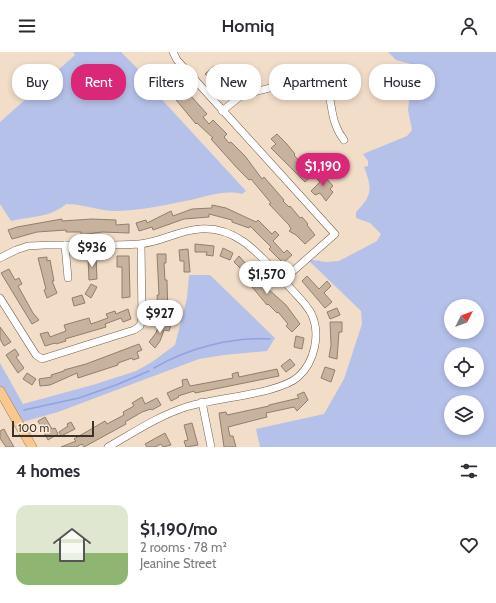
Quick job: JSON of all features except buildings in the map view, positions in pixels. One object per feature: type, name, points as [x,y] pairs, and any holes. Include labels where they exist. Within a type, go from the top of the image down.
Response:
[{"type":"main road","points":[[0,391],[32,447]]},
{"type":"street","points":[[173,52],[177,60],[222,111],[335,234],[283,280]]},
{"type":"street","points":[[222,111],[242,95],[318,76],[323,79],[326,85],[334,122],[344,140]]},
{"type":"street","points":[[0,258],[22,247],[141,244],[193,230],[216,230],[235,236],[249,245],[306,306],[316,325],[316,338],[307,367],[297,378],[282,386],[202,402],[168,414],[108,447]]},
{"type":"street","points":[[0,298],[36,356],[42,359],[134,330],[140,326],[142,318],[141,244]]},
{"type":"street","points":[[65,245],[68,278]]},
{"type":"street","points":[[202,402],[211,447]]},
{"type":"shaded area","points":[[73,52],[121,52],[134,65],[134,100],[162,100],[246,191],[242,194],[221,193],[143,209],[112,211],[66,204],[60,209],[47,214],[11,221],[0,204],[0,122],[25,100],[63,100],[63,66],[75,55]]},
{"type":"shaded area","points":[[388,52],[496,52],[496,447],[260,447],[256,429],[324,414],[344,379],[362,324],[361,311],[307,259],[326,262],[339,261],[377,241],[381,234],[370,223],[356,218],[356,212],[366,201],[369,191],[369,180],[364,167],[368,166],[368,161],[363,154],[407,136],[412,130],[408,110],[409,100],[435,100],[435,64],[411,64],[396,60]]},
{"type":"shaded area","points":[[189,275],[210,275],[275,338],[267,351],[199,359],[58,412],[19,423],[0,390],[0,363],[23,404],[96,384],[136,371],[152,362],[175,345],[187,298]]},
{"type":"waterway","points":[[154,368],[181,355],[210,345],[240,340],[270,339]]},
{"type":"waterway","points":[[24,410],[79,398],[149,371]]}]
